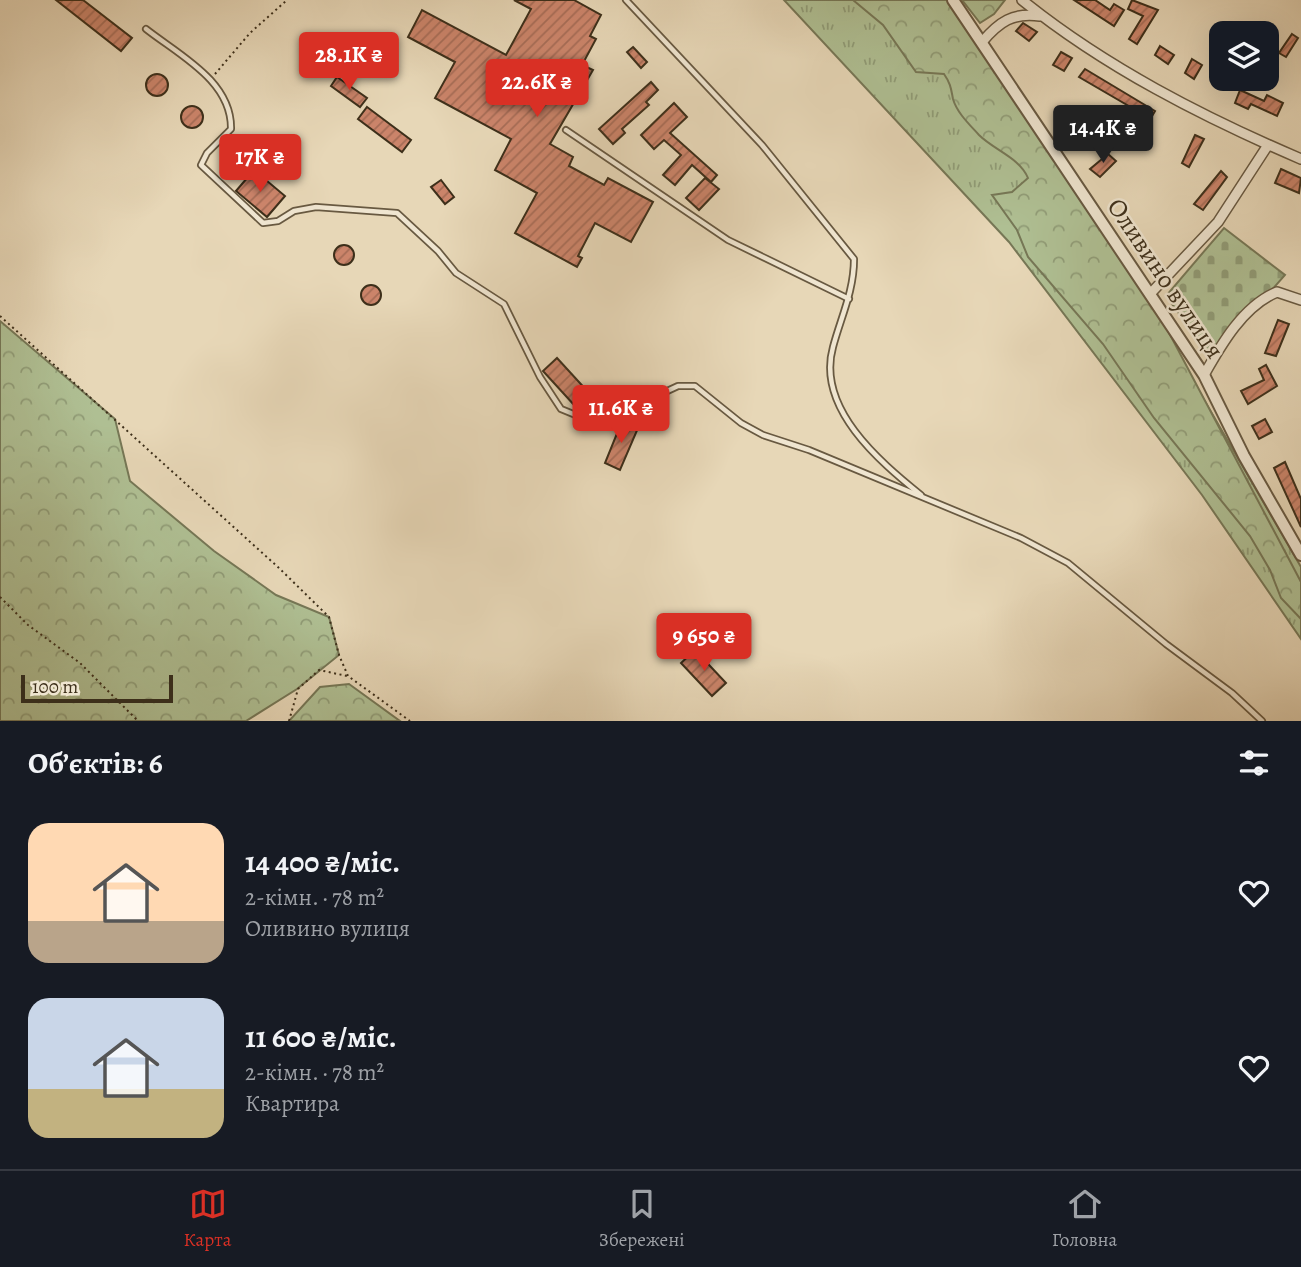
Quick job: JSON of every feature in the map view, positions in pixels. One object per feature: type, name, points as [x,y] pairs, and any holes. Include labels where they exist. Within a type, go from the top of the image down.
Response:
[{"type":"street","name":"Оливино вулиця","points":[[953,0],[1204,375],[1244,456],[1301,555]]},
{"type":"street","points":[[1022,0],[1042,16],[1174,100],[1301,159]]},
{"type":"street","points":[[982,42],[995,27],[1011,17],[1023,14],[1042,16]]},
{"type":"street","points":[[1150,294],[1218,222],[1268,145]]},
{"type":"street","points":[[1204,375],[1220,345],[1262,298],[1277,292],[1301,300]]},
{"type":"lane","points":[[626,0],[762,145],[854,259],[849,299],[832,348],[829,376],[843,411],[871,452],[926,499]]},
{"type":"lane","points":[[146,29],[210,79],[227,102],[231,129],[207,153],[201,165],[263,223],[278,221],[294,211],[316,207],[397,213],[439,251],[456,273],[504,303],[540,377],[561,409],[583,418],[611,417],[678,386],[695,386],[741,423],[763,435],[1021,537],[1068,563],[1166,645],[1232,693],[1262,721]]},
{"type":"lane","points":[[566,130],[728,240],[849,299]]},
{"type":"path","points":[[210,79],[250,33],[288,0]]},
{"type":"path","points":[[0,316],[279,568],[329,617],[339,655],[348,676]]},
{"type":"path","points":[[0,597],[28,625],[80,663],[138,721]]},
{"type":"path","points":[[289,721],[298,689],[319,670],[348,676],[410,721]]},
{"type":"green space","points":[[784,0],[943,0],[1134,279],[1301,567],[1301,639],[1202,495],[1009,242]]},
{"type":"green space","points":[[853,0],[947,0],[1167,329],[1301,582],[1301,619],[1281,598],[1270,570],[1250,536],[1154,418],[1103,344],[1028,257],[1017,230],[992,195],[1012,192],[1028,178],[1024,171],[979,135],[964,119],[955,104],[944,74],[916,72],[883,25]]},
{"type":"green space","points":[[962,0],[1005,0],[994,14],[980,23]]},
{"type":"green space","points":[[1224,228],[1285,275],[1218,351],[1210,355],[1166,296]]},
{"type":"green space","points":[[0,321],[115,419],[130,481],[214,551],[276,595],[329,617],[339,655],[297,689],[246,721],[0,721]]},
{"type":"green space","points":[[349,684],[400,721],[289,721],[320,687]]},
{"type":"building","points":[[56,0],[83,0],[132,38],[121,51]]},
{"type":"building","points":[[514,0],[574,0],[601,15],[590,36],[596,39],[582,65],[593,70],[550,144],[573,157],[569,166],[604,185],[608,178],[653,202],[631,242],[595,223],[578,256],[582,258],[577,267],[515,233],[537,193],[495,170],[511,139],[435,98],[455,62],[408,37],[422,10],[506,55],[531,9]]},
{"type":"building","points":[[1074,0],[1095,0],[1110,10],[1114,4],[1124,10],[1114,26]]},
{"type":"building","points":[[1132,0],[1158,10],[1137,44],[1129,39],[1143,16],[1128,9]]},
{"type":"building","points":[[1023,23],[1037,32],[1029,41],[1016,31]]},
{"type":"building","points":[[1292,34],[1298,38],[1286,57],[1279,53]]},
{"type":"building","points":[[1160,46],[1174,55],[1168,64],[1155,55]]},
{"type":"building","points":[[633,47],[647,62],[641,68],[627,52]]},
{"type":"building","points":[[1061,52],[1072,58],[1064,71],[1053,65]]},
{"type":"building","points":[[1192,59],[1202,65],[1194,79],[1185,73]]},
{"type":"building","points":[[1085,69],[1155,111],[1148,123],[1136,116],[1139,112],[1079,77]]},
{"type":"building","points":[[157,74],[165,77],[168,85],[165,93],[157,96],[149,93],[146,85],[149,77]]},
{"type":"building","points":[[337,77],[367,98],[360,107],[331,86]]},
{"type":"building","points":[[651,82],[658,90],[646,102],[649,105],[622,129],[625,133],[613,144],[599,129]]},
{"type":"building","points":[[1240,91],[1242,91],[1264,101],[1267,95],[1283,103],[1277,116],[1251,104],[1248,109],[1235,103]]},
{"type":"building","points":[[674,103],[687,117],[670,133],[717,175],[711,182],[692,165],[675,185],[663,175],[681,155],[664,140],[654,149],[641,135]]},
{"type":"building","points":[[192,106],[200,109],[203,117],[200,125],[192,128],[184,125],[181,117],[184,109]]},
{"type":"building","points":[[367,107],[411,140],[402,152],[358,119]]},
{"type":"building","points":[[1195,135],[1204,139],[1189,167],[1182,163]]},
{"type":"building","points":[[1108,154],[1116,161],[1100,177],[1090,169]]},
{"type":"building","points":[[1281,169],[1301,178],[1299,193],[1275,183]]},
{"type":"building","points":[[254,170],[285,196],[267,217],[236,191]]},
{"type":"building","points":[[1221,171],[1227,177],[1203,210],[1194,204]]},
{"type":"building","points":[[705,178],[719,189],[699,210],[686,198]]},
{"type":"building","points":[[441,180],[454,197],[445,204],[431,187]]},
{"type":"building","points":[[340,245],[348,245],[354,255],[348,265],[340,265],[334,259],[334,251]]},
{"type":"building","points":[[367,285],[375,285],[381,295],[375,305],[367,305],[361,299],[361,291]]},
{"type":"building","points":[[1278,320],[1289,324],[1276,356],[1265,353]]},
{"type":"building","points":[[557,358],[589,393],[575,406],[543,371]]},
{"type":"building","points":[[1266,365],[1277,386],[1248,404],[1241,391],[1264,380],[1259,369]]},
{"type":"building","points":[[1265,419],[1272,432],[1259,439],[1252,426]]},
{"type":"building","points":[[622,421],[638,428],[620,470],[605,463]]},
{"type":"building","points":[[1285,462],[1301,499],[1301,527],[1274,468]]},
{"type":"building","points":[[695,650],[726,683],[712,696],[681,663]]}]
